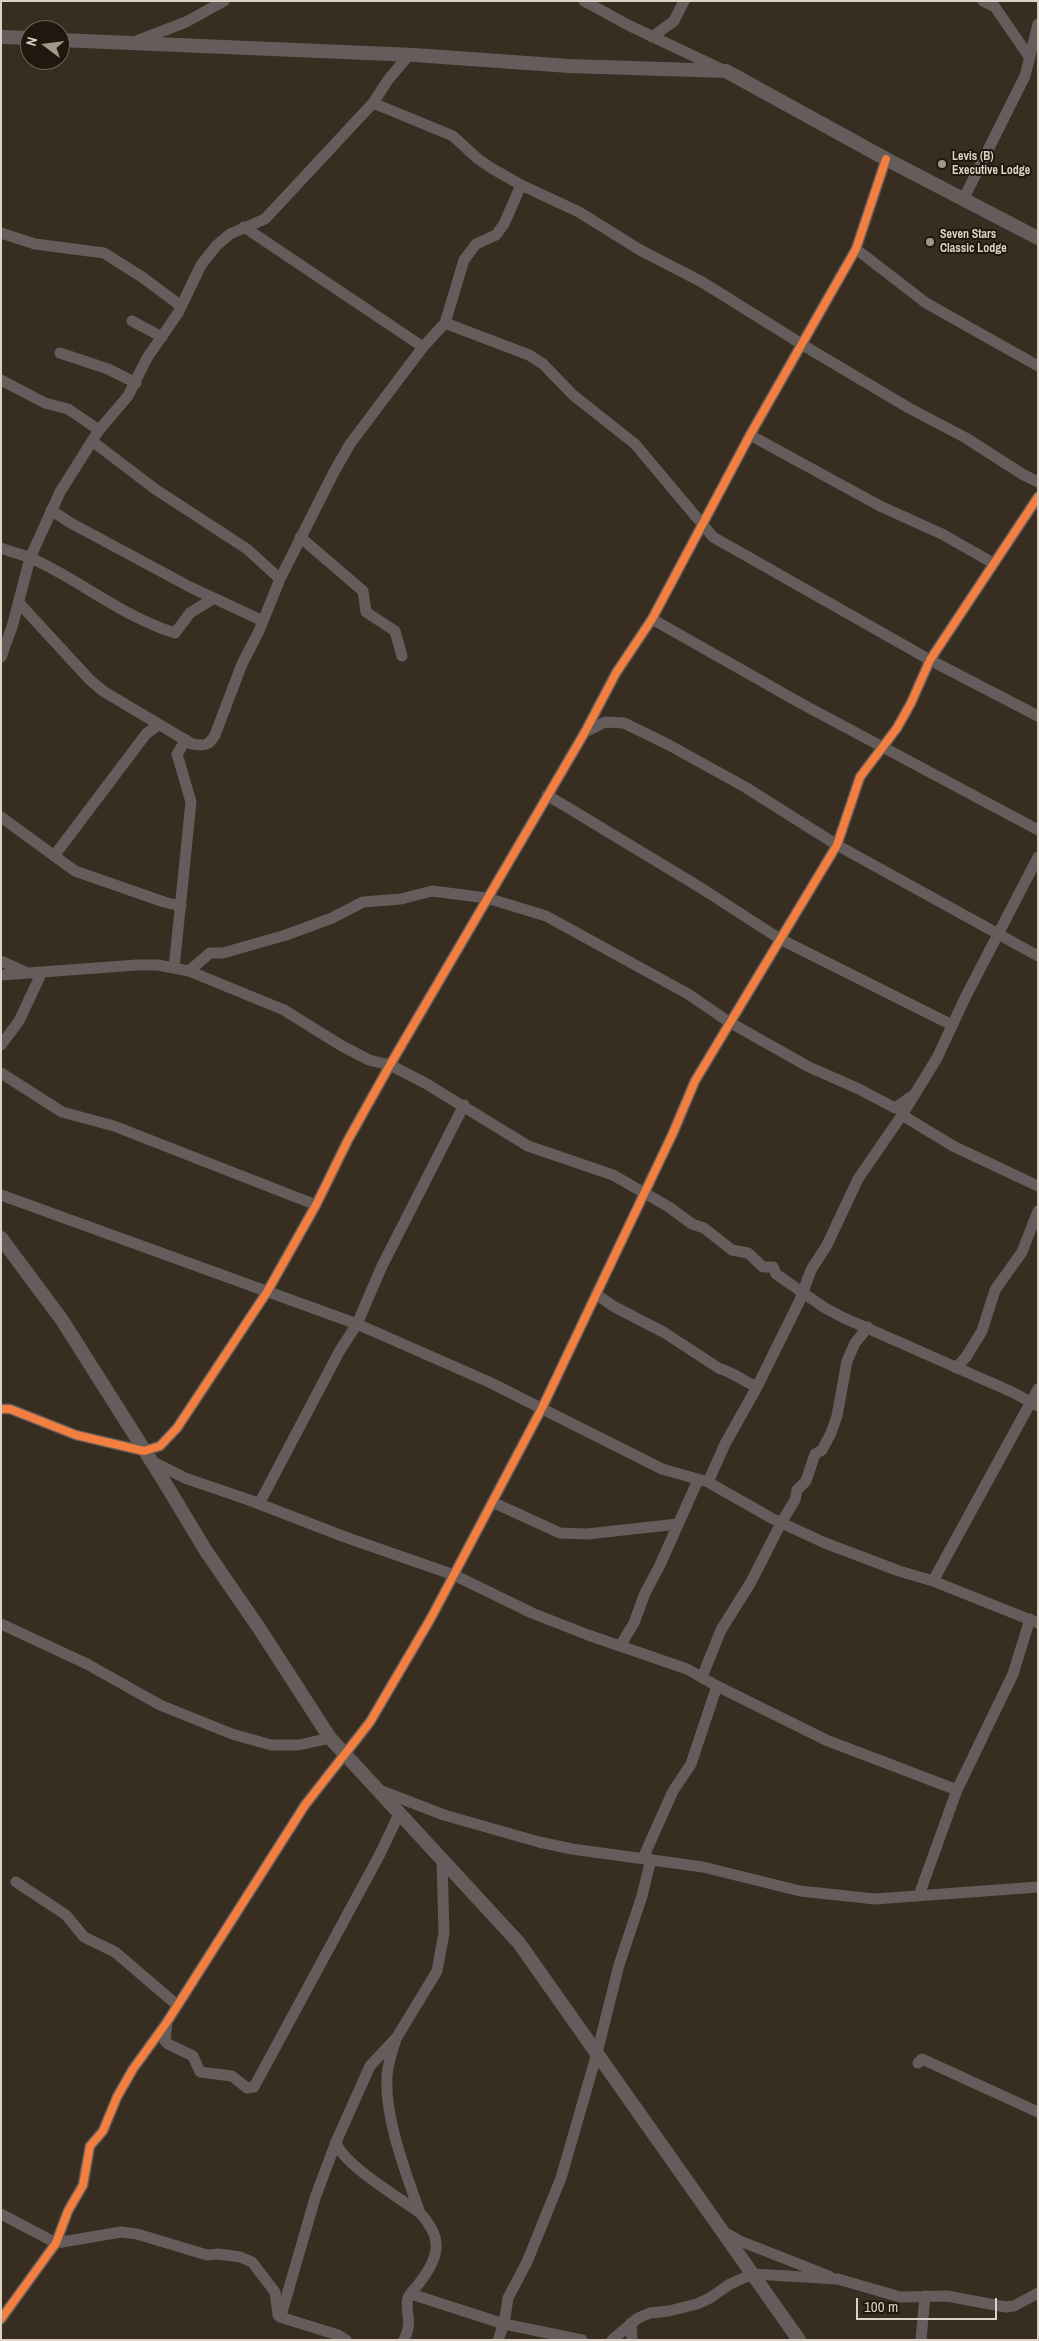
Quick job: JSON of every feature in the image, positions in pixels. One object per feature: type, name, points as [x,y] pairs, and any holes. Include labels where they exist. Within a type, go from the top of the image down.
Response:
[{"type":"street","points":[[132,43],[186,22],[224,1]]},
{"type":"street","points":[[584,1],[596,5],[652,36],[726,71],[886,159],[1038,238]]},
{"type":"street","points":[[652,36],[674,21],[684,1]]},
{"type":"street","points":[[984,1],[994,7],[1030,58]]},
{"type":"street","points":[[964,198],[1025,76],[1038,24]]},
{"type":"street","points":[[1,37],[20,38]]},
{"type":"street","points":[[70,40],[409,54],[569,66],[726,71]]},
{"type":"street","points":[[1,657],[19,603],[30,558],[51,510],[72,471],[98,430],[121,406],[136,382],[147,358],[181,306],[202,265],[216,246],[230,234],[264,218],[373,103],[409,54]]},
{"type":"street","points":[[373,103],[453,136],[478,159],[521,185],[579,212],[640,250],[702,282],[909,408],[966,438],[1022,474],[1038,482]]},
{"type":"street","points":[[148,1456],[177,1428],[267,1292],[316,1205],[348,1140],[390,1066],[547,794],[585,732],[616,672],[652,619],[750,435],[856,249],[886,159]]},
{"type":"street","points":[[19,603],[90,680],[111,696],[186,740],[203,746],[212,741],[242,664],[263,621],[280,579],[300,537],[350,444],[423,347],[445,323],[464,260],[476,244],[496,235],[504,224],[521,185]]},
{"type":"street","points":[[244,227],[423,347]]},
{"type":"street","points":[[1,233],[34,244],[104,253],[142,276],[181,306]]},
{"type":"street","points":[[856,249],[926,303],[1038,366]]},
{"type":"street","points":[[132,321],[162,337]]},
{"type":"street","points":[[445,323],[529,355],[543,364],[573,395],[635,444],[713,537],[930,660],[1038,716]]},
{"type":"street","points":[[60,353],[108,369],[136,382]]},
{"type":"street","points":[[1,380],[45,403],[68,409],[98,430]]},
{"type":"street","points":[[750,435],[880,506],[942,534],[993,563]]},
{"type":"street","points":[[92,441],[155,489],[247,550],[280,579]]},
{"type":"street","points":[[1,2319],[56,2243],[68,2211],[83,2185],[90,2146],[103,2131],[117,2097],[133,2069],[166,2022],[305,1806],[370,1722],[431,1618],[542,1408],[695,1081],[837,845],[860,777],[897,728],[911,703],[930,660],[1038,497]]},
{"type":"street","points":[[51,510],[112,546],[263,621]]},
{"type":"street","points":[[300,537],[363,591],[366,612],[394,631],[402,656]]},
{"type":"street","points":[[1,548],[30,558],[154,626],[176,633],[190,612],[214,598]]},
{"type":"street","points":[[652,619],[882,748],[1038,830]]},
{"type":"street","points":[[585,732],[605,722],[624,723],[669,745],[745,787],[837,845],[1038,956]]},
{"type":"street","points":[[54,856],[146,734],[158,725]]},
{"type":"street","points":[[174,968],[191,802],[178,753],[186,740]]},
{"type":"street","points":[[547,794],[701,888],[780,939],[952,1025]]},
{"type":"street","points":[[1,817],[75,871],[180,906]]},
{"type":"street","points":[[620,1646],[634,1623],[645,1593],[678,1524],[757,1387],[858,1179],[902,1115],[937,1058],[1038,857]]},
{"type":"street","points":[[189,971],[210,952],[223,952],[252,946],[332,918],[363,902],[401,899],[427,891],[487,898],[520,907],[553,920],[688,994],[729,1022],[809,1067],[859,1089],[895,1108],[915,1094]]},
{"type":"street","points":[[1,961],[27,973]]},
{"type":"street","points":[[1,975],[137,965],[174,968],[189,971],[284,1010],[368,1060],[390,1066],[464,1105],[513,1139],[528,1146],[613,1175],[669,1207],[692,1224],[704,1228],[732,1250],[748,1253],[762,1267],[773,1267],[776,1274],[824,1308],[1034,1404]]},
{"type":"street","points":[[1,1045],[19,1021],[42,972]]},
{"type":"street","points":[[1,1073],[62,1112],[114,1126],[316,1205]]},
{"type":"street","points":[[259,1504],[339,1352],[357,1324],[382,1266],[464,1105]]},
{"type":"street","points":[[902,1115],[953,1146],[1038,1186]]},
{"type":"street","points":[[1,1195],[357,1324],[542,1408],[662,1469],[703,1481],[781,1523],[834,1546],[899,1571],[933,1581],[1034,1621],[1013,1674],[957,1790],[919,1894]]},
{"type":"street","points":[[956,1368],[966,1357],[982,1331],[995,1290],[1020,1255],[1038,1211]]},
{"type":"street","points":[[1,1238],[62,1320],[206,1552],[259,1628],[330,1738],[519,1943],[753,2274],[793,2336]]},
{"type":"street","points":[[596,1294],[613,1306],[665,1333],[720,1369],[727,1370],[740,1380],[757,1387]]},
{"type":"street","points":[[702,1677],[718,1636],[751,1582],[795,1500],[797,1490],[806,1481],[815,1454],[822,1450],[831,1433],[837,1416],[847,1361],[855,1343],[868,1327]]},
{"type":"street","points":[[933,1581],[1034,1404],[1038,1389]]},
{"type":"street","points":[[4,1407],[76,1435],[148,1456],[185,1478],[454,1575],[540,1616],[670,1663],[702,1677],[826,1740],[957,1790]]},
{"type":"street","points":[[492,1502],[560,1533],[588,1534],[678,1524]]},
{"type":"street","points":[[1,1624],[87,1664],[168,1709],[232,1734],[271,1745],[299,1745],[330,1738]]},
{"type":"street","points":[[498,2340],[504,2324],[508,2298],[527,2262],[561,2178],[597,2053],[618,1965],[642,1896],[647,1859],[673,1791],[691,1764],[717,1686]]},
{"type":"street","points":[[376,1789],[444,1815],[539,1842],[572,1849],[703,1867],[769,1884],[830,1896],[875,1899],[919,1894],[1038,1887]]},
{"type":"street","points":[[166,2022],[166,2041],[168,2044],[193,2056],[200,2072],[232,2076],[247,2088],[254,2087],[380,1854],[399,1814]]},
{"type":"street","points":[[280,2317],[315,2198],[336,2142],[370,2066],[397,2037],[437,1971],[444,1933],[442,1860]]},
{"type":"street","points":[[16,1882],[66,1915],[84,1937],[115,1952],[177,2005]]},
{"type":"street","points":[[397,2037],[388,2069],[388,2096],[402,2164],[420,2213]]},
{"type":"street","points":[[918,2064],[922,2059],[1038,2112]]},
{"type":"street","points":[[336,2142],[338,2150],[349,2161],[420,2213],[433,2230],[437,2248],[430,2267],[408,2298],[410,2329],[404,2340]]},
{"type":"street","points":[[1,2214],[56,2243],[121,2232],[137,2234],[207,2255],[219,2254],[240,2257],[252,2262],[275,2292],[278,2315],[280,2317],[338,2335],[346,2340]]},
{"type":"street","points":[[723,2231],[740,2241],[838,2279],[900,2296],[947,2296],[1006,2307],[1014,2306],[1038,2293]]},
{"type":"street","points":[[612,2340],[631,2324],[650,2313],[669,2311],[701,2302],[730,2284],[753,2274],[838,2279]]},
{"type":"street","points":[[411,2294],[504,2324],[582,2340]]},
{"type":"street","points":[[921,2340],[925,2296]]},
{"type":"street","points":[[631,2324],[632,2340]]},
{"type":"cycle path","points":[[1,1409],[10,1409],[76,1435],[144,1451],[160,1446],[177,1428],[267,1292],[316,1205],[348,1140],[390,1065],[585,732],[616,673],[652,619],[750,435],[856,249],[886,159]]},
{"type":"cycle path","points":[[1,2319],[56,2243],[68,2211],[83,2185],[90,2146],[103,2131],[117,2097],[133,2069],[167,2022],[305,1805],[370,1722],[431,1618],[542,1408],[673,1133],[695,1081],[837,845],[860,777],[897,728],[911,703],[930,660],[1038,497]]},
{"type":"place","name":"Levis (B) Executive Lodge","points":[[942,164]]},
{"type":"place","name":"Seven Stars Classic Lodge","points":[[930,242]]}]
